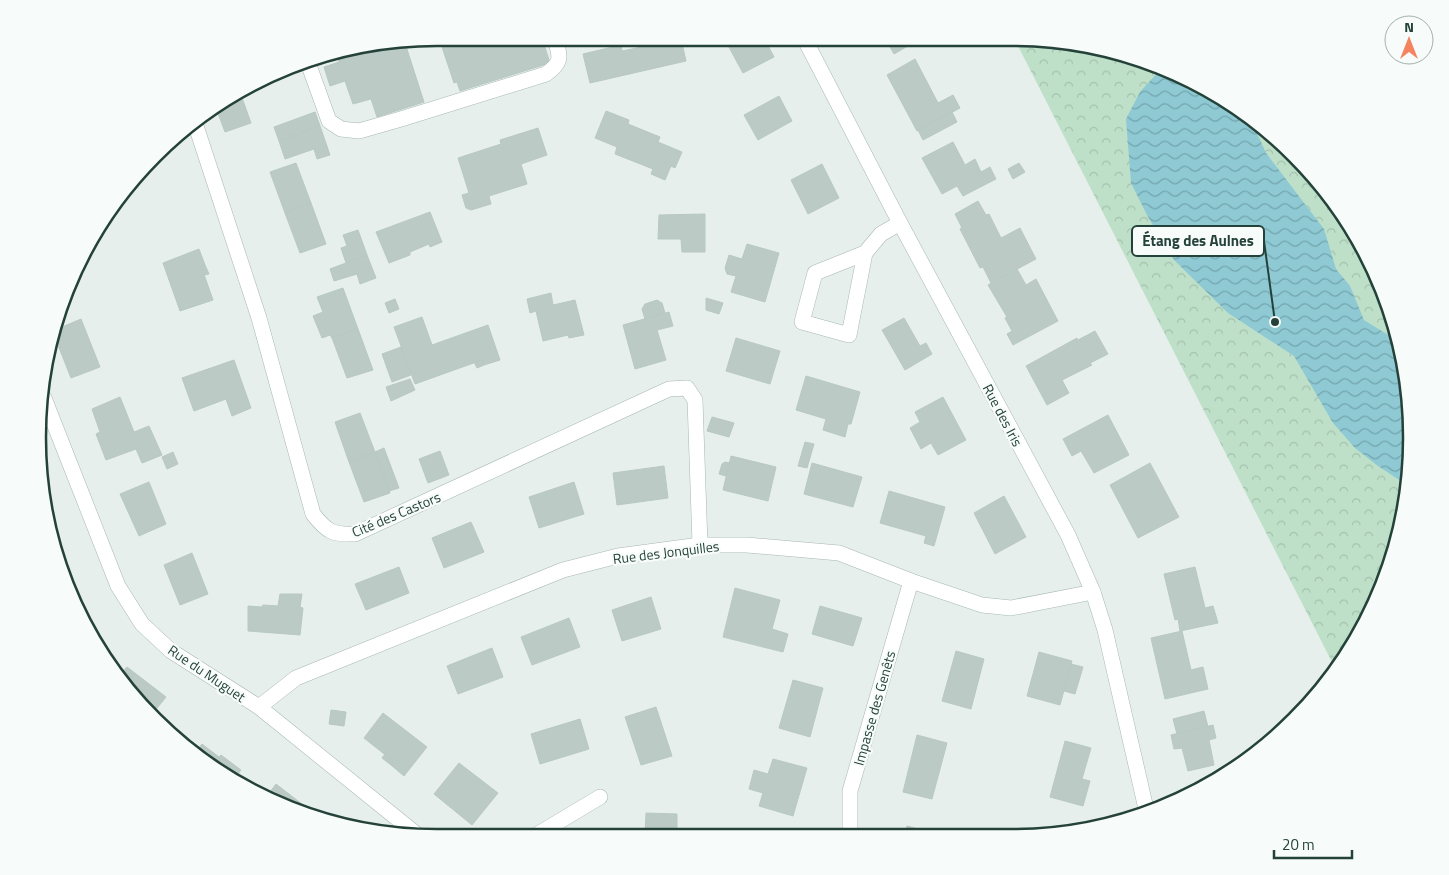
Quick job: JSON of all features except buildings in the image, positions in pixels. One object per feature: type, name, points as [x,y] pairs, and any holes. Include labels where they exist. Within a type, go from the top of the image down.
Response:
[{"type":"street","points":[[310,68],[329,121],[340,129],[359,130],[401,119],[546,74],[556,67],[560,59],[557,46]]},
{"type":"street","name":"Rue des Iris","points":[[808,46],[900,223],[1068,535],[1093,592],[1105,630],[1145,805]]},
{"type":"street","name":"Cité des Castors","points":[[197,129],[259,318],[313,514],[323,526],[339,535],[355,534],[669,390],[687,388],[695,400],[700,545]]},
{"type":"street","points":[[865,253],[849,335],[802,322],[815,273],[865,253],[881,234],[900,223]]},
{"type":"street","name":"Rue du Muguet","points":[[48,407],[118,586],[142,624],[171,651],[259,707],[408,828]]},
{"type":"street","name":"Rue des Jonquilles","points":[[259,707],[296,678],[563,570],[618,556],[700,545],[747,545],[839,553],[911,581],[982,605],[1011,608],[1093,592]]},
{"type":"street","name":"Impasse des Genêts","points":[[850,829],[850,791],[911,581]]},
{"type":"street","points":[[546,829],[600,797]]},
{"type":"green space","points":[[1018,46],[1088,54],[1137,67],[1185,87],[1229,112],[1269,143],[1306,180],[1337,220],[1362,264],[1382,312],[1395,361],[1402,412],[1402,463],[1395,514],[1382,563],[1362,611],[1332,662]]},
{"type":"water","points":[[1156,74],[1207,99],[1250,127],[1257,133],[1266,153],[1324,229],[1336,269],[1350,286],[1364,320],[1389,335],[1395,361],[1402,412],[1403,438],[1400,480],[1355,448],[1333,423],[1294,356],[1228,313],[1174,260],[1148,217],[1131,183],[1126,119],[1140,92]]},
{"type":"place","name":"Étang des Aulnes","points":[[1275,322]]}]
